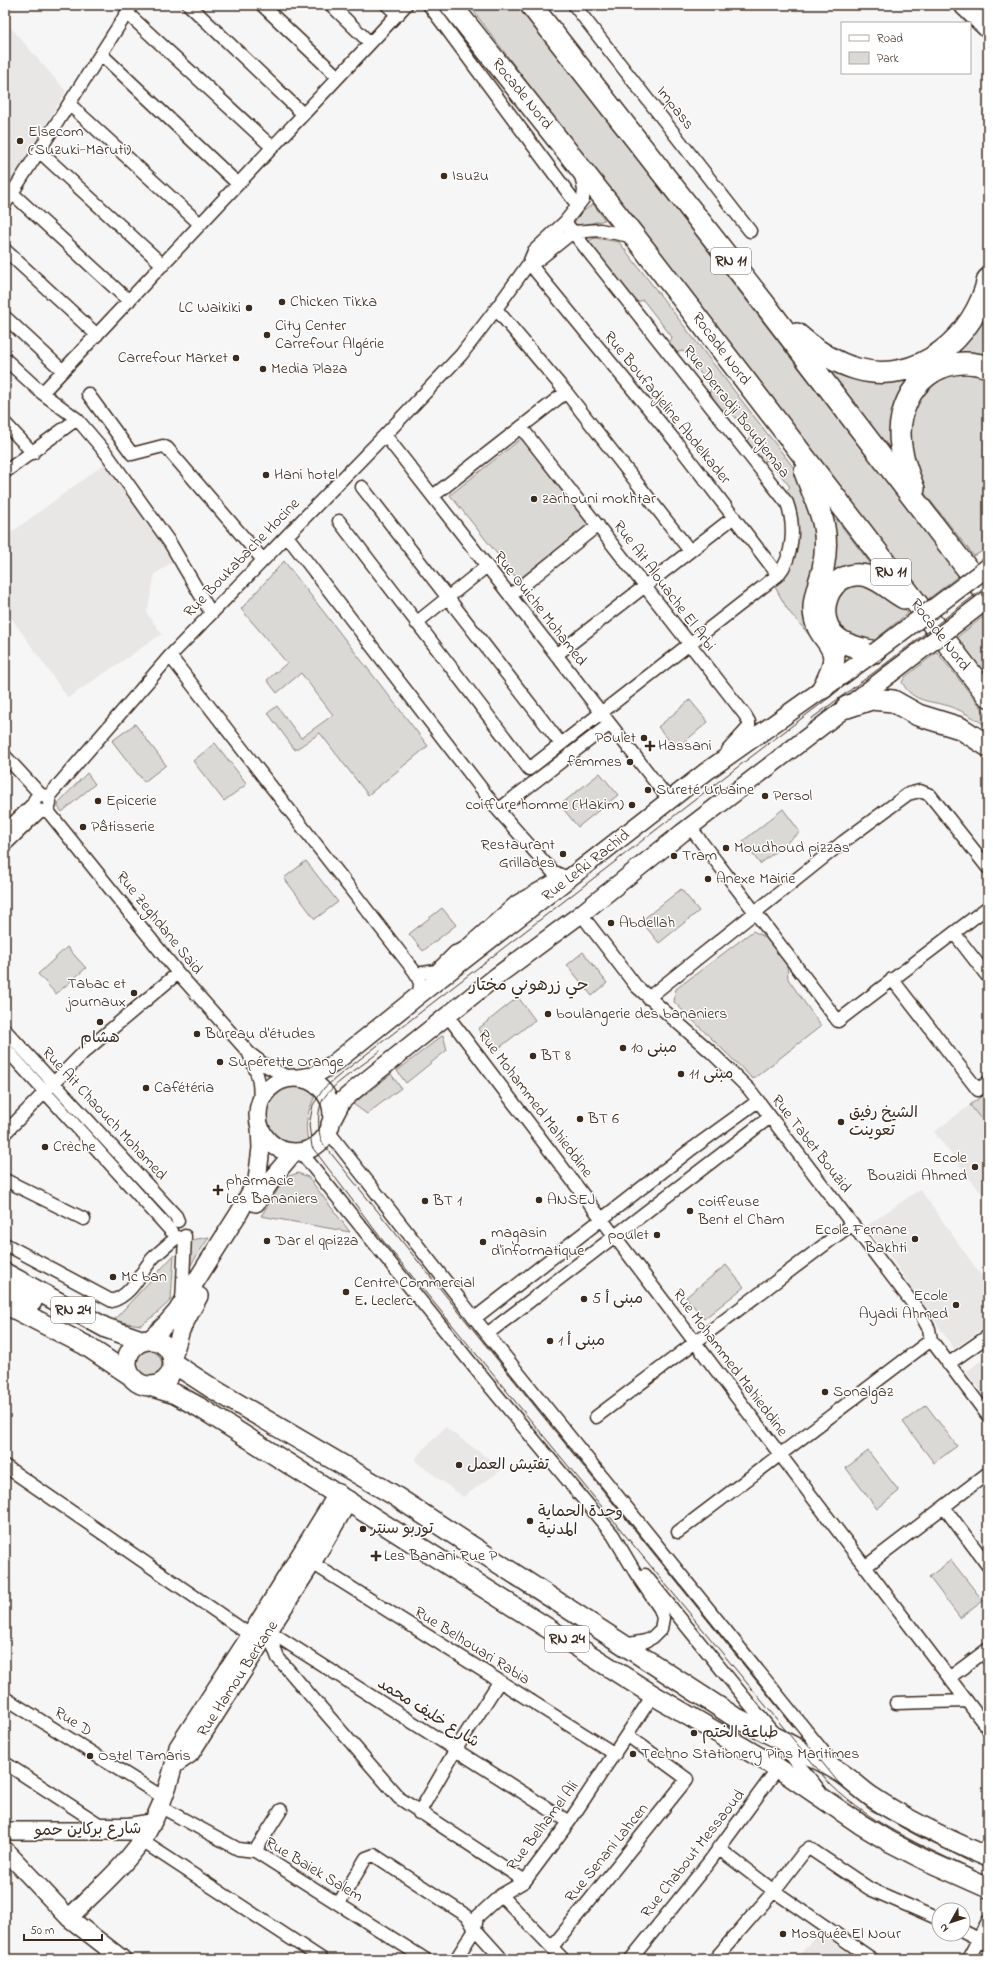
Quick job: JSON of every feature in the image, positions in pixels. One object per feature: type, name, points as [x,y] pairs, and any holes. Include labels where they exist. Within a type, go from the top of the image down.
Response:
[{"type":"highway","name":"Rocade Nord","points":[[450,5],[635,237],[918,607],[988,696]]},
{"type":"highway","name":"RN 11","points":[[531,5],[763,302],[988,596]]},
{"type":"highway","points":[[965,5],[988,27]]},
{"type":"highway","points":[[763,302],[799,336],[827,356],[858,370],[885,372],[916,367],[938,354],[957,339],[965,330],[978,308],[988,279]]},
{"type":"highway","points":[[928,519],[910,479],[902,456],[900,432],[902,418],[909,397],[921,380],[939,368],[964,363],[978,364],[988,367]]},
{"type":"highway","points":[[796,447],[820,510],[826,536],[824,564],[814,610],[818,626],[829,642],[834,655],[832,670],[823,688]]},
{"type":"highway","points":[[875,652],[862,649],[840,640],[829,628],[825,605],[830,589],[834,583],[851,575],[868,576],[885,584],[897,594],[918,607]]},
{"type":"highway","points":[[890,674],[900,691],[912,701],[962,715],[988,731]]},
{"type":"highway","points":[[847,707],[871,699],[893,701],[918,715],[960,728],[988,746]]},
{"type":"main road","name":"Rue Lefki Rachid","points":[[294,1078],[313,1076],[329,1067],[419,995],[436,974],[670,801],[707,771],[875,652],[988,567]]},
{"type":"main road","points":[[260,1127],[265,1136],[273,1144],[283,1150],[297,1152],[316,1145],[329,1128],[342,1101],[447,1015],[581,914],[690,827],[988,599]]},
{"type":"main road","points":[[297,1152],[268,1185],[202,1292],[181,1330],[172,1361],[170,1375],[155,1385],[149,1386],[141,1384],[130,1375],[127,1361],[129,1354],[138,1344],[146,1340],[170,1320],[239,1213],[257,1180],[261,1148],[258,1117],[259,1107],[262,1098],[269,1088],[279,1082],[294,1078],[316,1085],[326,1096],[330,1107],[329,1128]]},
{"type":"main road","name":"RN 24","points":[[5,1273],[106,1328],[146,1340]]},
{"type":"main road","name":"RN 24","points":[[5,1288],[93,1335],[109,1350],[115,1364]]},
{"type":"main road","name":"RN 24","points":[[5,1304],[68,1335],[130,1375]]},
{"type":"main road","points":[[146,1340],[164,1345],[168,1349],[172,1361]]},
{"type":"main road","name":"RN 24","points":[[172,1361],[197,1379],[392,1494],[732,1716],[778,1738],[839,1772],[871,1797],[893,1810],[946,1839],[988,1857]]},
{"type":"main road","points":[[187,1400],[197,1379]]},
{"type":"main road","name":"RN 24","points":[[149,1386],[187,1400],[343,1497],[653,1695],[778,1768],[890,1842],[988,1888]]},
{"type":"main road","name":"Rue Hamou Berkane","points":[[154,1819],[174,1765],[178,1747],[262,1635],[312,1563],[343,1497]]},
{"type":"main road","name":"Rue Hamou Berkane","points":[[262,1635],[343,1497]]},
{"type":"main road","points":[[609,1667],[624,1645]]},
{"type":"main road","points":[[69,1918],[154,1819]]},
{"type":"main road","name":"شارع بركاين حمو","points":[[5,1831],[105,1827],[154,1819]]},
{"type":"main road","points":[[5,1850],[69,1918],[122,1959]]},
{"type":"street","points":[[189,5],[304,114]]},
{"type":"street","points":[[262,5],[338,77]]},
{"type":"street","points":[[330,5],[370,43]]},
{"type":"street","points":[[386,5],[398,15]]},
{"type":"street","points":[[42,393],[406,5]]},
{"type":"street","points":[[429,5],[578,206]]},
{"type":"street","name":"Impass","points":[[574,5],[750,231]]},
{"type":"street","points":[[5,204],[130,9],[272,147]]},
{"type":"street","points":[[101,54],[238,184]]},
{"type":"street","points":[[69,104],[200,224]]},
{"type":"street","points":[[39,151],[162,265]]},
{"type":"street","points":[[573,158],[581,176],[584,190],[583,199],[565,222],[534,251],[529,263],[496,309],[566,392],[690,551]]},
{"type":"street","points":[[12,193],[129,301]]},
{"type":"street","name":"Rue Derradji Boudjemaa","points":[[416,623],[529,769],[778,575],[787,560],[792,521],[787,503],[565,222]]},
{"type":"street","points":[[529,263],[538,260],[573,232],[600,230],[635,237]]},
{"type":"street","points":[[5,250],[97,335]]},
{"type":"street","name":"Rue Boufadjeline Abdelkader","points":[[529,263],[676,442],[778,575]]},
{"type":"street","name":"Rue Boukabache Hocine","points":[[5,831],[42,803],[170,656],[385,435],[466,348],[496,309]]},
{"type":"street","points":[[5,317],[64,371]]},
{"type":"street","points":[[5,359],[42,393],[77,419],[106,453],[170,543],[211,613]]},
{"type":"street","points":[[433,496],[566,392]]},
{"type":"street","points":[[88,394],[132,454],[163,446],[167,448],[263,560]]},
{"type":"street","points":[[5,472],[33,453],[77,419]]},
{"type":"street","points":[[5,422],[33,453]]},
{"type":"street","name":"Rue Ait Alouache El Arbi","points":[[521,427],[745,715],[749,727],[707,771]]},
{"type":"street","name":"Rue Ouiche Mohamed","points":[[385,435],[670,801]]},
{"type":"street","points":[[362,487],[561,744]]},
{"type":"street","points":[[556,655],[734,516]]},
{"type":"street","points":[[339,521],[416,623],[487,566]]},
{"type":"street","points":[[510,596],[598,525]]},
{"type":"street","points":[[287,536],[498,810],[552,871],[568,876]]},
{"type":"street","points":[[170,656],[416,974],[420,983],[419,995]]},
{"type":"street","points":[[498,810],[610,724]]},
{"type":"street","name":"Rue Zeghdane Said","points":[[5,756],[178,973],[249,1053]]},
{"type":"street","points":[[648,998],[901,798],[914,792],[925,792],[930,795],[988,868]]},
{"type":"street","points":[[5,845],[42,803]]},
{"type":"street","points":[[690,827],[838,1021],[988,906]]},
{"type":"street","name":"Rue Tabet Bouzid","points":[[581,914],[636,986],[711,1052],[749,1089],[920,1313],[929,1329],[931,1340],[988,1416]]},
{"type":"street","points":[[954,933],[988,977]]},
{"type":"street","points":[[5,1133],[49,1086],[83,1053],[178,973]]},
{"type":"street","points":[[416,974],[436,974]]},
{"type":"street","points":[[892,979],[978,1090],[988,1082]]},
{"type":"street","name":"Rue Mohammed Mahieddine","points":[[447,1015],[988,1729]]},
{"type":"street","name":"Rue Ait Chaouch Mohamed","points":[[5,1030],[49,1086]]},
{"type":"street","points":[[5,1048],[49,1086],[178,1231],[182,1303]]},
{"type":"street","points":[[249,1053],[266,1066],[294,1078]]},
{"type":"street","points":[[249,1053],[258,1075],[260,1090],[259,1107]]},
{"type":"street","points":[[475,1318],[689,1151],[758,1101]]},
{"type":"street","points":[[487,1334],[770,1117]]},
{"type":"street","points":[[329,1128],[487,1334],[839,1772]]},
{"type":"street","points":[[297,1152],[613,1535],[830,1802]]},
{"type":"street","points":[[5,1180],[84,1219]]},
{"type":"street","points":[[596,1417],[852,1224]]},
{"type":"street","points":[[5,1244],[112,1301],[121,1298],[130,1289],[153,1258],[178,1231]]},
{"type":"street","points":[[948,1364],[988,1336]]},
{"type":"street","points":[[678,1532],[931,1340]]},
{"type":"street","name":"شارع خليف محمد","points":[[5,1466],[262,1635],[456,1749],[569,1822]]},
{"type":"street","points":[[865,1567],[988,1473]]},
{"type":"street","points":[[944,1507],[988,1566]]},
{"type":"street","points":[[613,1535],[635,1572],[660,1609],[663,1618],[661,1629],[653,1637],[646,1641],[624,1645]]},
{"type":"street","name":"Rue Belhouari Rabia","points":[[312,1563],[615,1754]]},
{"type":"street","points":[[262,1635],[278,1658],[399,1798],[418,1813],[525,1881]]},
{"type":"street","points":[[949,1678],[988,1649]]},
{"type":"street","points":[[418,1813],[456,1749],[499,1682]]},
{"type":"street","name":"Rue Belhamel Ali","points":[[475,1929],[477,1916],[501,1895],[525,1881],[569,1822],[653,1695]]},
{"type":"street","name":"Rue D","points":[[5,1698],[154,1819]]},
{"type":"street","points":[[896,1703],[967,1701]]},
{"type":"street","name":"Rue Senani Lahcen","points":[[552,1947],[687,1779],[627,1735]]},
{"type":"street","points":[[5,1763],[105,1827]]},
{"type":"street","name":"Rue Chabout Messaoud","points":[[631,1959],[718,1848],[778,1768]]},
{"type":"street","points":[[255,1852],[281,1810]]},
{"type":"street","points":[[154,1819],[322,1959]]},
{"type":"street","name":"Rue Baiek Salem","points":[[154,1819],[238,1849],[255,1852],[339,1903],[425,1959]]},
{"type":"street","points":[[718,1848],[774,1891],[872,1959]]},
{"type":"street","points":[[716,1959],[774,1891],[804,1852],[809,1848],[870,1889],[931,1916]]},
{"type":"street","points":[[339,1903],[366,1858],[374,1855],[467,1916],[475,1929],[502,1959]]},
{"type":"street","points":[[501,1895],[563,1959]]},
{"type":"street","points":[[968,1959],[983,1942],[988,1921]]},
{"type":"street","points":[[456,1959],[475,1929]]},
{"type":"street","points":[[971,1935],[983,1942]]},
{"type":"shaded area","name":"Elsecom (Suzuki-Maruti)","points":[[5,21],[66,91],[5,191]]},
{"type":"shaded area","points":[[104,464],[174,561],[155,574],[147,613],[162,634],[68,698],[5,609],[5,537]]},
{"type":"shaded area","name":"Ecole Bouzidi Ahmed","points":[[970,1105],[988,1128],[988,1202],[934,1132]]},
{"type":"shaded area","points":[[920,1189],[988,1285],[988,1325],[954,1349],[887,1252],[865,1227]]},
{"type":"shaded area","points":[[988,1355],[988,1400],[966,1372]]},
{"type":"shaded area","name":"تفتيش العمل","points":[[445,1427],[503,1469],[463,1497],[415,1461],[418,1455]]},
{"type":"shaded area","points":[[818,1933],[858,1959],[796,1959]]},
{"type":"green space","points":[[469,5],[518,5],[862,450],[961,574],[927,600],[559,125]]},
{"type":"green space","points":[[593,204],[605,220],[574,227],[569,222]]},
{"type":"green space","points":[[595,238],[619,242],[797,472],[815,509],[829,651],[825,679],[805,691],[823,671],[824,660],[816,644],[786,607],[774,585],[793,551],[796,540],[796,519],[783,494],[790,487],[768,459],[761,464],[745,443],[751,437],[728,408],[720,410],[708,396],[712,388],[683,351],[674,353],[668,346],[672,337],[643,300],[635,303],[588,241]]},
{"type":"green space","points":[[988,297],[988,356],[976,353],[964,353],[941,361]]},
{"type":"green space","points":[[819,356],[922,374],[897,460]]},
{"type":"green space","points":[[953,370],[988,375],[988,548],[974,556],[926,495],[912,470],[909,413],[935,377]]},
{"type":"green space","name":"zarhouni mokhtar","points":[[522,438],[590,523],[518,580],[450,495]]},
{"type":"green space","points":[[826,506],[880,576],[820,595]]},
{"type":"green space","points":[[284,561],[428,746],[368,795],[320,733],[295,750],[268,713],[277,706],[301,738],[333,715],[301,673],[277,693],[267,680],[287,663],[241,609]]},
{"type":"green space","points":[[855,579],[902,606],[908,613],[877,638],[876,646],[857,643],[835,626],[830,599]]},
{"type":"green space","points":[[988,613],[988,682],[955,639]]},
{"type":"green space","points":[[937,652],[988,716],[988,727],[952,707],[917,698],[906,689],[902,682],[905,677]]},
{"type":"green space","points":[[690,700],[708,722],[676,749],[658,727]]},
{"type":"green space","points":[[135,724],[166,765],[144,782],[112,741]]},
{"type":"green space","points":[[215,743],[247,784],[224,801],[193,761]]},
{"type":"green space","points":[[87,773],[95,784],[62,812],[58,807],[59,802]]},
{"type":"green space","points":[[600,773],[618,795],[578,827],[560,805]]},
{"type":"green space","points":[[783,809],[800,832],[760,864],[743,841]]},
{"type":"green space","points":[[306,861],[338,902],[315,919],[284,878]]},
{"type":"green space","points":[[681,889],[699,911],[659,943],[641,921]]},
{"type":"green space","points":[[442,908],[456,925],[423,951],[409,934]]},
{"type":"green space","points":[[753,931],[769,939],[787,964],[788,979],[821,1026],[753,1079],[674,1002],[676,989]]},
{"type":"green space","points":[[67,947],[86,968],[56,994],[38,974]]},
{"type":"green space","points":[[583,952],[607,983],[592,996],[567,965]]},
{"type":"green space","points":[[518,997],[535,1020],[495,1051],[478,1029]]},
{"type":"green space","points":[[443,1035],[447,1050],[406,1083],[397,1071]]},
{"type":"green space","points":[[391,1074],[401,1088],[367,1114],[353,1104]]},
{"type":"green space","points":[[289,1084],[304,1086],[317,1093],[307,1117],[306,1130],[309,1143],[296,1147],[284,1145],[274,1138],[268,1127],[265,1115],[267,1103],[275,1092]]},
{"type":"green space","points":[[988,1091],[988,1128],[970,1105]]},
{"type":"green space","points":[[298,1173],[308,1177],[350,1232],[261,1216],[286,1177]]},
{"type":"green space","points":[[209,1237],[189,1268],[191,1240]]},
{"type":"green space","points":[[174,1255],[171,1300],[155,1315],[141,1325],[113,1321]]},
{"type":"green space","points":[[726,1265],[744,1287],[704,1319],[686,1297]]},
{"type":"green space","points":[[147,1350],[158,1354],[162,1365],[158,1376],[147,1380],[136,1376],[132,1365],[136,1354]]},
{"type":"green space","points":[[926,1405],[957,1446],[934,1463],[903,1422]]},
{"type":"green space","points":[[868,1451],[899,1491],[877,1509],[846,1468]]},
{"type":"green space","points":[[951,1560],[983,1601],[960,1618],[929,1577]]},
{"type":"tram line","points":[[988,577],[714,785],[342,1073],[324,1088],[313,1105],[309,1125],[312,1147],[384,1242],[830,1784],[847,1800],[885,1826],[988,1877]]},
{"type":"tram line","points":[[811,719],[988,585]]},
{"type":"tram line","points":[[380,1051],[337,1084],[326,1095],[319,1111],[319,1130],[321,1141],[838,1782],[869,1809],[972,1863]]},
{"type":"place","name":"Elsecom (Suzuki-Maruti)","points":[[20,141]]},
{"type":"place","name":"Isuzu","points":[[444,176]]},
{"type":"place","name":"Chicken Tikka","points":[[282,302]]},
{"type":"place","name":"LC Waikiki","points":[[249,308]]},
{"type":"place","name":"City Center Carrefour Algérie","points":[[267,335]]},
{"type":"place","name":"Carrefour Market","points":[[236,358]]},
{"type":"place","name":"Media Plaza","points":[[263,369]]},
{"type":"place","name":"Hani hotel","points":[[266,475]]},
{"type":"place","name":"zarhouni mokhtar","points":[[534,499]]},
{"type":"place","name":"Poulet","points":[[644,738]]},
{"type":"place","name":"Hassani","points":[[650,746]]},
{"type":"place","name":"femmes","points":[[630,762]]},
{"type":"place","name":"Sureté Urbaine","points":[[648,790]]},
{"type":"place","name":"Persol","points":[[765,796]]},
{"type":"place","name":"Epicerie","points":[[98,801]]},
{"type":"place","name":"coiffure homme (Hakim)","points":[[632,805]]},
{"type":"place","name":"Pâtisserie","points":[[83,827]]},
{"type":"place","name":"Moudhoud pizzas","points":[[726,848]]},
{"type":"place","name":"Restaurant Grillades","points":[[563,854]]},
{"type":"place","name":"Tram","points":[[674,856]]},
{"type":"place","name":"Anexe Mairie","points":[[708,879]]},
{"type":"place","name":"Abdellah","points":[[611,923]]},
{"type":"place","name":"Tabac et journaux","points":[[134,993]]},
{"type":"place","name":"boulangerie des bananiers","points":[[548,1014]]},
{"type":"place","name":"هشام","points":[[100,1022]]},
{"type":"place","name":"Bureau d'études","points":[[197,1034]]},
{"type":"place","name":"مبنى 10","points":[[623,1048]]},
{"type":"place","name":"BT 8","points":[[533,1056]]},
{"type":"place","name":"Supérette Orange","points":[[220,1062]]},
{"type":"place","name":"مبنى 11","points":[[681,1074]]},
{"type":"place","name":"Cafétéria","points":[[146,1088]]},
{"type":"place","name":"BT 6","points":[[580,1119]]},
{"type":"place","name":"الشيخ رفيق تعوينت","points":[[841,1122]]},
{"type":"place","name":"Crèche","points":[[45,1147]]},
{"type":"place","name":"Ecole Bouzidi Ahmed","points":[[975,1167]]},
{"type":"place","name":"pharmacie Les Bananiers","points":[[218,1190]]},
{"type":"place","name":"ANSEJ","points":[[539,1200]]},
{"type":"place","name":"BT 1","points":[[425,1201]]},
{"type":"place","name":"coiffeuse Bent el Cham","points":[[690,1211]]},
{"type":"place","name":"poulet","points":[[657,1235]]},
{"type":"place","name":"Ecole Fernane Bakhti","points":[[915,1239]]},
{"type":"place","name":"Dar el qpizza","points":[[267,1241]]},
{"type":"place","name":"magasin d'informatique","points":[[483,1242]]},
{"type":"place","name":"Mc ban","points":[[113,1277]]},
{"type":"place","name":"Centre Commercial E. Leclerc","points":[[346,1292]]},
{"type":"place","name":"مبنى أ 5","points":[[584,1299]]},
{"type":"place","name":"Ecole Ayadi Ahmed","points":[[956,1305]]},
{"type":"place","name":"مبنى أ 1","points":[[550,1341]]},
{"type":"place","name":"Sonalgaz","points":[[825,1392]]},
{"type":"place","name":"تفتيش العمل","points":[[459,1465]]},
{"type":"place","name":"وحدة الحماية المدنية","points":[[530,1521]]},
{"type":"place","name":"توربو سنتر","points":[[363,1529]]},
{"type":"place","name":"Les Banani Rue P","points":[[376,1556]]},
{"type":"place","name":"طباعة الختم","points":[[694,1733]]},
{"type":"place","name":"Techno Stationery Pins Maritimes","points":[[633,1754]]},
{"type":"place","name":"Ostel Tamaris","points":[[90,1756]]},
{"type":"place","name":"Mosquée El Nour","points":[[783,1934]]},
{"type":"district","name":"حي زرهوني مختار","points":[[529,985]]}]
